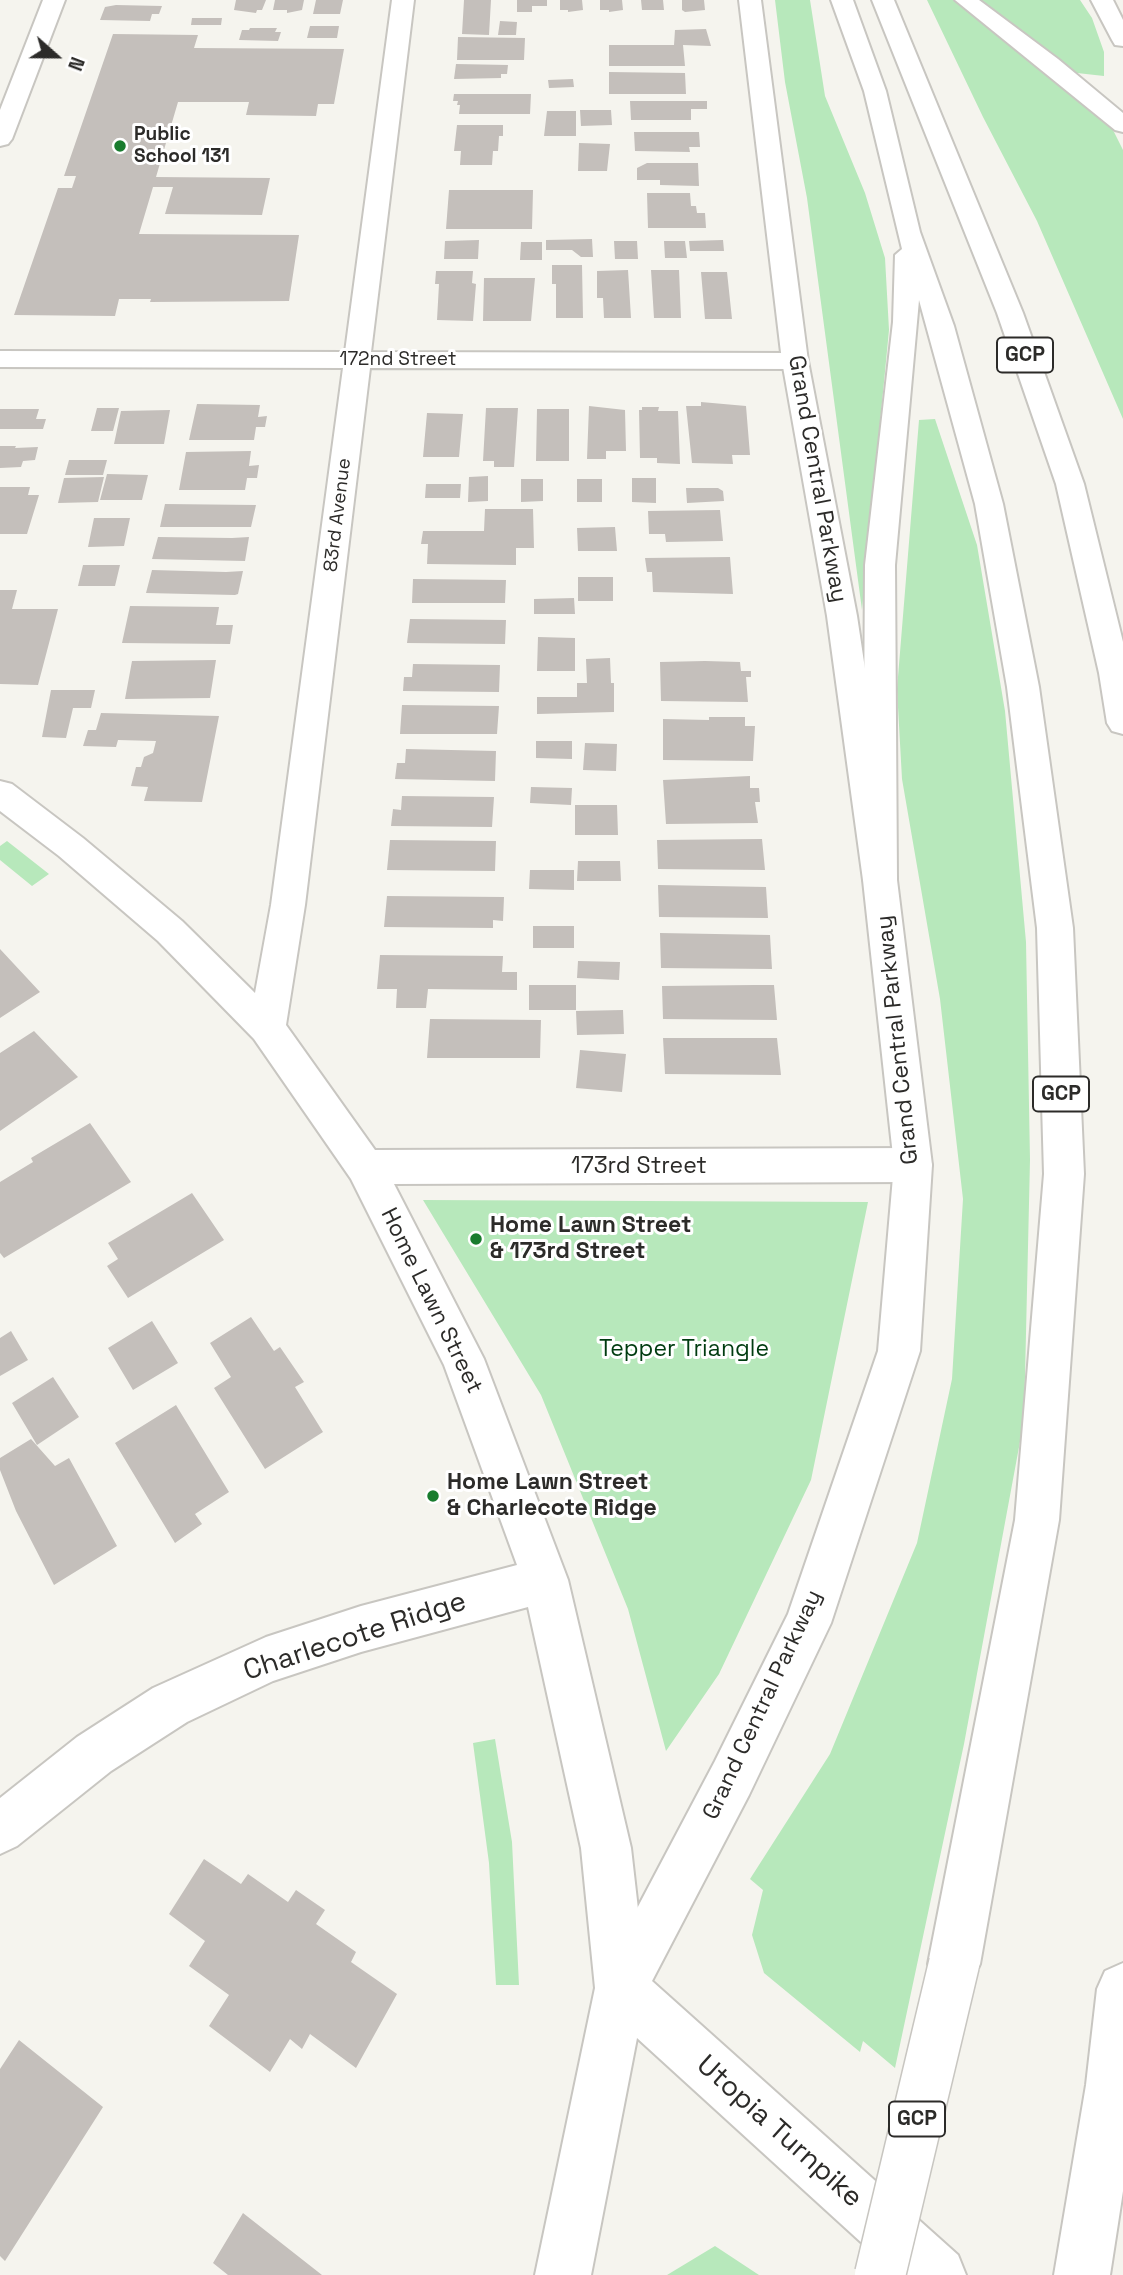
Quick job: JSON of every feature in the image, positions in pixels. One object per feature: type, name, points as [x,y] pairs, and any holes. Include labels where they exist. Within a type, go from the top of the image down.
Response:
[{"type":"main road","points":[[0,139],[54,0]]},
{"type":"main road","name":"83rd Avenue","points":[[267,1028],[288,905],[403,0]]},
{"type":"main road","name":"Grand Central Parkway","points":[[563,2275],[621,1988],[732,1778],[808,1623],[899,1351],[913,1165],[880,880],[842,616],[795,361],[750,0]]},
{"type":"main road","name":"GCP","points":[[842,0],[875,91],[908,232],[941,326],[989,504],[1023,687],[1055,928],[1064,1174],[1037,1520],[954,1964],[880,2275]]},
{"type":"main road","name":"GCP","points":[[883,0],[1010,313],[1070,484],[1115,673],[1123,723]]},
{"type":"main road","points":[[966,0],[1050,64],[1123,125]]},
{"type":"main road","points":[[1102,0],[1123,40]]},
{"type":"main road","points":[[880,880],[880,565],[906,322],[908,232]]},
{"type":"main road","name":"172nd Street","points":[[0,359],[795,361]]},
{"type":"main road","name":"Home Lawn Street","points":[[0,793],[71,847],[170,931],[267,1028],[365,1167],[463,1359],[545,1580],[606,1848],[621,1988]]},
{"type":"main road","name":"173rd Street","points":[[365,1167],[913,1165]]},
{"type":"main road","name":"Charlecote Ridge","points":[[0,1829],[94,1754],[170,1706],[266,1660],[361,1629],[545,1580]]},
{"type":"main road","name":"Utopia Turnpike","points":[[621,1988],[938,2275]]},
{"type":"main road","points":[[1082,2275],[1113,2085],[1123,1989]]},
{"type":"green space","points":[[775,0],[810,0],[825,96],[865,193],[885,258],[889,330],[862,610],[807,198],[785,82]]},
{"type":"green space","points":[[927,0],[953,0],[1111,126],[1123,150],[1123,419],[1037,221]]},
{"type":"green space","points":[[977,0],[1080,0],[1092,18],[1104,52],[1104,76],[1077,73]]},
{"type":"green space","points":[[935,419],[977,545],[1005,711],[1026,942],[1030,1160],[1024,1420],[964,1744],[895,2068],[863,2041],[860,2052],[764,1973],[752,1935],[763,1890],[750,1879],[830,1754],[917,1543],[952,1379],[963,1199],[940,999],[902,779],[897,689],[919,420]]},
{"type":"green space","points":[[7,841],[49,874],[32,886],[0,860],[0,846]]},
{"type":"green space","name":"Tepper Triangle","points":[[423,1200],[868,1202],[811,1480],[719,1674],[666,1751],[628,1609],[541,1395]]},
{"type":"green space","points":[[495,1739],[512,1842],[519,1985],[496,1985],[489,1863],[473,1743]]},
{"type":"green space","points":[[715,2246],[759,2275],[667,2275]]},
{"type":"building","points":[[236,0],[266,0],[262,10],[257,10],[256,13],[234,10]]},
{"type":"building","points":[[275,0],[304,0],[302,10],[287,13],[287,10],[273,10]]},
{"type":"building","points":[[316,0],[343,0],[340,14],[313,14]]},
{"type":"building","points":[[464,0],[491,0],[489,35],[462,34]]},
{"type":"building","points":[[517,0],[547,0],[547,6],[532,6],[532,12],[517,12]]},
{"type":"building","points":[[560,0],[582,0],[583,10],[560,10]]},
{"type":"building","points":[[600,0],[622,0],[623,10],[600,10]]},
{"type":"building","points":[[641,0],[663,0],[664,10],[642,10]]},
{"type":"building","points":[[682,0],[704,0],[705,10],[685,12],[682,10]]},
{"type":"building","points":[[162,6],[159,14],[152,14],[150,21],[100,20],[105,7]]},
{"type":"building","points":[[192,18],[222,18],[221,25],[191,25]]},
{"type":"building","points":[[500,21],[517,22],[516,35],[498,35]]},
{"type":"building","points":[[310,26],[339,26],[337,38],[307,38]]},
{"type":"building","points":[[277,28],[275,32],[281,32],[278,41],[239,40],[242,30]]},
{"type":"building","points":[[706,29],[711,46],[683,45],[685,66],[609,66],[609,45],[674,45],[675,30]]},
{"type":"building","name":"Public School 131","points":[[113,34],[198,35],[194,48],[344,49],[334,104],[318,104],[316,116],[246,115],[249,102],[178,102],[156,177],[270,178],[262,215],[165,214],[173,187],[153,187],[139,234],[299,235],[289,301],[150,302],[151,299],[119,299],[115,316],[14,315],[58,188],[72,188],[76,176],[64,176]]},
{"type":"building","points":[[458,37],[525,38],[524,60],[457,60]]},
{"type":"building","points":[[456,64],[508,65],[507,74],[501,74],[501,78],[454,79]]},
{"type":"building","points":[[609,72],[685,73],[686,94],[609,94]]},
{"type":"building","points":[[573,79],[574,87],[549,88],[548,80]]},
{"type":"building","points":[[454,94],[531,94],[530,114],[459,114],[460,105],[457,105],[458,101],[453,101]]},
{"type":"building","points":[[630,101],[707,101],[707,109],[691,109],[691,120],[631,120]]},
{"type":"building","points":[[580,110],[611,110],[612,125],[581,126]]},
{"type":"building","points":[[547,111],[576,111],[576,136],[544,136]]},
{"type":"building","points":[[457,125],[503,125],[503,136],[499,136],[498,151],[493,151],[492,165],[460,165],[461,151],[454,151]]},
{"type":"building","points":[[634,132],[699,132],[700,147],[689,147],[690,152],[635,151]]},
{"type":"building","points":[[579,143],[610,144],[607,171],[578,171]]},
{"type":"building","points":[[647,163],[698,163],[699,186],[660,185],[660,180],[637,180],[637,168]]},
{"type":"building","points":[[449,190],[533,190],[532,229],[446,229]]},
{"type":"building","points":[[647,193],[690,193],[691,206],[696,206],[697,213],[705,213],[706,228],[648,228]]},
{"type":"building","points":[[592,239],[593,257],[581,257],[572,250],[546,250],[546,240]]},
{"type":"building","points":[[479,240],[478,259],[444,259],[445,241]]},
{"type":"building","points":[[723,240],[724,251],[690,251],[689,241]]},
{"type":"building","points":[[614,241],[637,241],[638,259],[615,259]]},
{"type":"building","points":[[664,241],[685,241],[687,258],[665,258]]},
{"type":"building","points":[[521,242],[542,242],[542,260],[520,260]]},
{"type":"building","points":[[552,265],[582,265],[583,318],[556,318],[556,284],[552,284]]},
{"type":"building","points":[[628,270],[631,318],[604,318],[603,298],[597,298],[597,271]]},
{"type":"building","points":[[651,270],[679,270],[681,318],[654,318]]},
{"type":"building","points":[[436,271],[473,271],[472,283],[476,284],[473,321],[437,320],[439,284],[435,284]]},
{"type":"building","points":[[701,272],[727,272],[732,319],[705,319]]},
{"type":"building","points":[[484,278],[535,278],[531,321],[483,321]]},
{"type":"building","points":[[701,402],[746,406],[750,455],[732,455],[733,464],[692,463],[686,406],[701,406]]},
{"type":"building","points":[[197,404],[260,405],[258,417],[267,416],[265,427],[256,427],[254,440],[189,440]]},
{"type":"building","points":[[589,406],[625,410],[626,451],[606,451],[606,459],[587,459]]},
{"type":"building","points":[[642,407],[659,407],[658,411],[678,411],[680,464],[657,463],[657,458],[640,458],[639,410],[642,410]]},
{"type":"building","points":[[97,408],[119,408],[113,431],[91,431]]},
{"type":"building","points":[[486,408],[518,408],[514,467],[494,467],[494,461],[483,461]]},
{"type":"building","points":[[0,409],[39,409],[36,419],[46,419],[43,429],[0,429]]},
{"type":"building","points":[[537,409],[569,409],[569,461],[536,461]]},
{"type":"building","points":[[170,410],[164,444],[114,444],[121,411]]},
{"type":"building","points":[[427,413],[463,414],[459,457],[423,457]]},
{"type":"building","points":[[0,446],[38,447],[35,460],[23,461],[21,467],[0,468]]},
{"type":"building","points":[[251,451],[249,466],[259,465],[257,478],[247,478],[245,490],[179,490],[186,452]]},
{"type":"building","points":[[69,460],[107,460],[103,475],[65,475]]},
{"type":"building","points":[[107,474],[148,475],[142,500],[100,500]]},
{"type":"building","points":[[488,476],[488,501],[468,502],[469,477]]},
{"type":"building","points":[[104,477],[98,502],[58,503],[64,478]]},
{"type":"building","points":[[632,478],[656,478],[656,503],[632,502]]},
{"type":"building","points":[[521,479],[543,479],[543,501],[521,502]]},
{"type":"building","points":[[577,479],[602,479],[602,502],[577,502]]},
{"type":"building","points":[[426,484],[461,484],[460,498],[425,498]]},
{"type":"building","points":[[0,487],[30,487],[28,495],[39,495],[27,534],[0,534]]},
{"type":"building","points":[[686,488],[718,488],[723,491],[724,501],[687,503]]},
{"type":"building","points":[[165,504],[256,505],[251,527],[160,527]]},
{"type":"building","points":[[485,509],[533,509],[534,548],[516,548],[516,565],[427,564],[428,544],[421,544],[423,531],[484,531]]},
{"type":"building","points":[[720,510],[723,541],[666,542],[665,534],[649,534],[648,511]]},
{"type":"building","points":[[94,518],[130,518],[124,546],[88,547]]},
{"type":"building","points":[[615,527],[617,551],[578,551],[577,528]]},
{"type":"building","points":[[158,537],[249,537],[245,561],[152,559]]},
{"type":"building","points":[[730,557],[733,594],[653,592],[652,572],[647,572],[645,558]]},
{"type":"building","points":[[83,565],[120,565],[115,586],[78,586]]},
{"type":"building","points":[[152,570],[243,571],[238,594],[235,595],[146,593]]},
{"type":"building","points":[[578,577],[613,577],[613,601],[578,601]]},
{"type":"building","points":[[413,579],[506,580],[505,603],[412,603]]},
{"type":"building","points":[[0,590],[17,590],[12,609],[58,609],[38,685],[0,684]]},
{"type":"building","points":[[574,598],[575,614],[534,614],[534,599]]},
{"type":"building","points":[[130,606],[219,607],[216,625],[233,625],[230,644],[122,643]]},
{"type":"building","points":[[410,619],[506,620],[505,644],[407,643]]},
{"type":"building","points":[[538,637],[575,638],[575,671],[537,671]]},
{"type":"building","points":[[610,658],[611,683],[614,683],[614,712],[537,714],[537,697],[577,697],[577,683],[587,683],[586,659]]},
{"type":"building","points":[[216,660],[210,698],[125,699],[132,661]]},
{"type":"building","points":[[660,662],[740,662],[741,671],[751,671],[751,677],[746,677],[748,702],[661,701]]},
{"type":"building","points":[[413,664],[500,665],[499,692],[403,691],[404,677],[412,677]]},
{"type":"building","points":[[51,690],[95,690],[91,708],[73,708],[66,738],[42,737]]},
{"type":"building","points":[[402,705],[499,706],[497,734],[400,734]]},
{"type":"building","points":[[101,713],[219,716],[202,802],[144,801],[148,787],[131,786],[136,767],[141,767],[144,757],[153,753],[156,741],[118,740],[116,747],[83,746],[88,730],[96,730]]},
{"type":"building","points":[[709,717],[745,717],[745,726],[755,726],[753,761],[663,760],[663,719],[709,720]]},
{"type":"building","points":[[536,741],[572,741],[572,759],[536,758]]},
{"type":"building","points":[[585,743],[617,744],[616,771],[583,770]]},
{"type":"building","points":[[406,749],[496,751],[495,781],[395,779],[397,763],[405,763]]},
{"type":"building","points":[[750,776],[750,788],[759,788],[760,802],[755,802],[758,823],[666,824],[663,780]]},
{"type":"building","points":[[531,787],[572,788],[571,805],[530,803]]},
{"type":"building","points":[[402,796],[494,797],[492,827],[391,826],[393,809],[401,810]]},
{"type":"building","points":[[575,805],[617,805],[618,835],[575,835]]},
{"type":"building","points":[[762,839],[765,870],[658,869],[657,840]]},
{"type":"building","points":[[390,840],[496,841],[495,871],[387,870]]},
{"type":"building","points":[[578,861],[620,861],[621,881],[577,881]]},
{"type":"building","points":[[530,870],[574,870],[574,890],[529,889]]},
{"type":"building","points":[[658,885],[766,887],[768,918],[659,917]]},
{"type":"building","points":[[387,896],[504,897],[503,921],[493,920],[493,928],[384,927]]},
{"type":"building","points":[[533,926],[574,926],[574,948],[533,948]]},
{"type":"building","points":[[660,933],[770,935],[772,969],[661,968]]},
{"type":"building","points":[[0,949],[40,992],[0,1018]]},
{"type":"building","points":[[380,955],[503,956],[502,972],[517,972],[517,990],[428,989],[426,1008],[396,1008],[397,989],[377,989]]},
{"type":"building","points":[[578,961],[620,962],[619,980],[577,978]]},
{"type":"building","points":[[529,985],[576,985],[576,1010],[529,1010]]},
{"type":"building","points":[[774,985],[777,1020],[663,1019],[662,986]]},
{"type":"building","points":[[623,1010],[624,1034],[577,1035],[576,1011]]},
{"type":"building","points":[[430,1019],[541,1020],[540,1058],[427,1058]]},
{"type":"building","points":[[34,1031],[78,1077],[0,1131],[0,1053]]},
{"type":"building","points":[[663,1038],[777,1038],[781,1075],[665,1074]]},
{"type":"building","points":[[580,1050],[626,1054],[622,1092],[576,1088]]},
{"type":"building","points":[[90,1123],[131,1182],[4,1258],[0,1253],[0,1182],[33,1162],[31,1158]]},
{"type":"building","points":[[192,1193],[224,1240],[128,1298],[107,1266],[118,1259],[108,1243]]},
{"type":"building","points":[[251,1317],[274,1351],[280,1347],[304,1382],[295,1387],[323,1432],[265,1469],[214,1388],[231,1377],[210,1343]]},
{"type":"building","points":[[152,1321],[178,1363],[133,1390],[108,1348]]},
{"type":"building","points":[[11,1331],[28,1360],[0,1376],[0,1338]]},
{"type":"building","points":[[53,1377],[79,1417],[37,1445],[12,1403]]},
{"type":"building","points":[[176,1405],[229,1492],[195,1514],[202,1524],[175,1543],[115,1443]]},
{"type":"building","points":[[31,1439],[55,1466],[69,1458],[117,1546],[54,1585],[16,1511],[0,1470],[0,1458]]},
{"type":"building","points":[[204,1859],[241,1884],[248,1874],[288,1902],[296,1890],[325,1910],[316,1924],[356,1952],[351,1962],[397,1994],[356,2068],[310,2034],[302,2049],[290,2039],[270,2072],[209,2026],[229,1995],[189,1966],[205,1941],[169,1914]]},
{"type":"building","points":[[19,2040],[103,2107],[5,2261],[0,2256],[0,2069]]},
{"type":"building","points":[[243,2213],[322,2275],[228,2275],[213,2263]]},
{"type":"place","name":"Public School 131","points":[[120,146]]},
{"type":"place","name":"Home Lawn Street & 173rd Street","points":[[476,1239]]},
{"type":"place","name":"Home Lawn Street & Charlecote Ridge","points":[[433,1496]]}]
